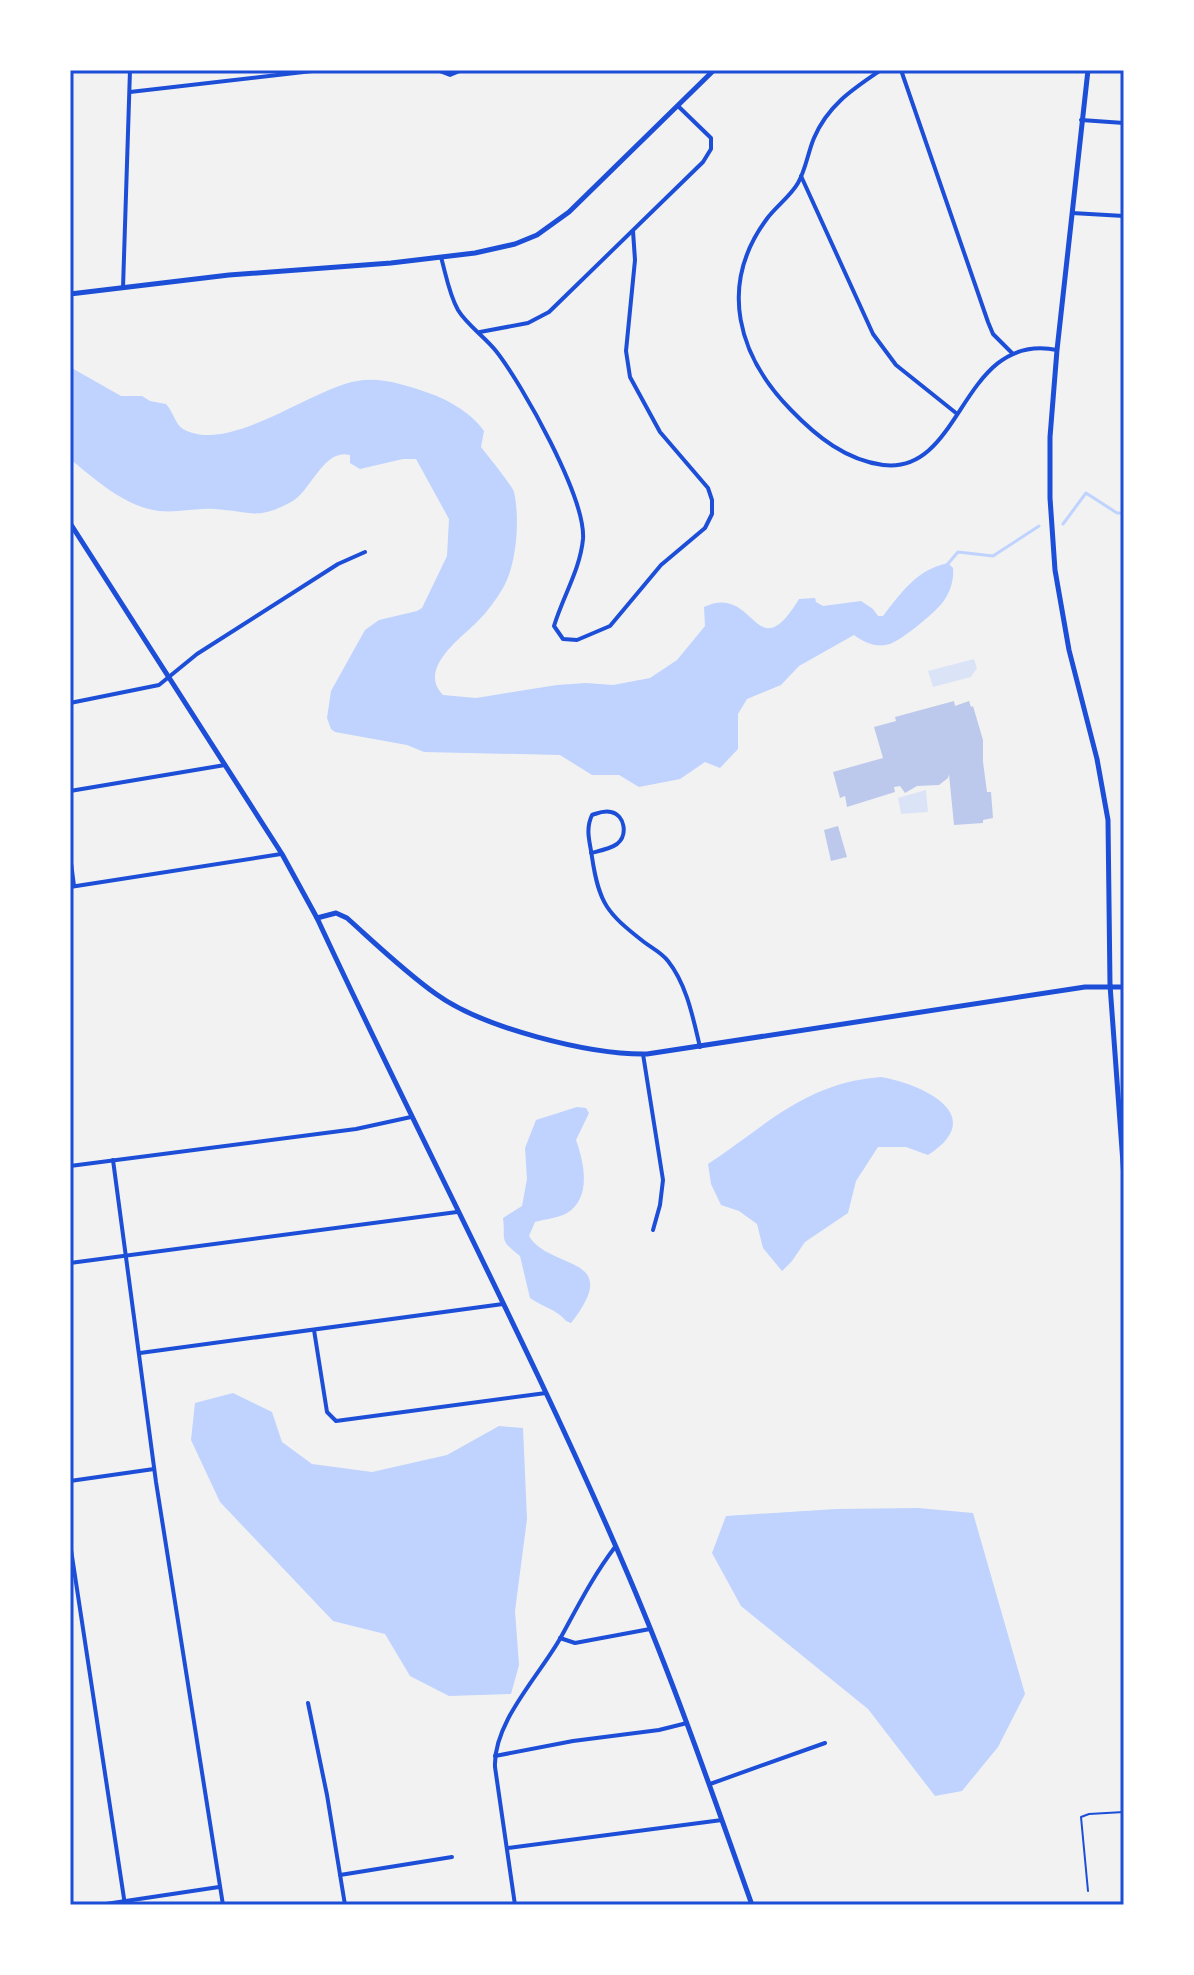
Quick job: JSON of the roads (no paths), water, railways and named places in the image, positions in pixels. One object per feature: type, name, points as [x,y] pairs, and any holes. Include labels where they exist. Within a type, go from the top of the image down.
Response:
[{"type":"main road","points":[[70,294],[499,249],[537,235],[569,212],[714,70]]},
{"type":"main road","points":[[1088,70],[1057,350],[1050,437],[1051,523],[1069,650],[1101,774],[1107,813],[1110,985],[1124,1177]]},
{"type":"main road","points":[[70,523],[282,854],[317,918],[546,1393],[615,1547],[687,1723],[752,1905]]},
{"type":"main road","points":[[317,918],[336,913],[347,918],[436,994],[486,1021],[605,1053],[643,1054],[700,1047],[1085,987],[1124,987]]},
{"type":"street","points":[[123,288],[130,70]]},
{"type":"street","points":[[130,92],[321,70]]},
{"type":"street","points":[[437,70],[450,75],[462,70]]},
{"type":"street","points":[[881,70],[829,109],[815,136],[797,186],[766,219],[747,252],[738,296],[741,323],[762,376],[805,424],[839,450],[868,462],[900,464],[925,455],[974,389],[1001,359],[1029,349],[1057,350]]},
{"type":"street","points":[[901,70],[991,330],[1012,353]]},
{"type":"street","points":[[480,332],[528,323],[541,317],[703,162],[711,149],[709,134],[678,106]]},
{"type":"street","points":[[1081,120],[1124,123]]},
{"type":"street","points":[[801,175],[873,334],[896,365],[956,413]]},
{"type":"street","points":[[1070,212],[1124,216]]},
{"type":"street","points":[[441,257],[450,294],[458,310],[480,332],[523,387],[580,513],[583,530],[581,553],[554,629],[567,640],[577,640],[610,626],[661,565],[705,528],[712,510],[708,488],[660,432],[630,377],[626,351],[635,260],[633,231]]},
{"type":"street","points":[[70,703],[159,685],[183,664],[222,638],[338,564],[365,552]]},
{"type":"street","points":[[70,791],[225,765]]},
{"type":"street","points":[[591,853],[616,845],[622,838],[624,827],[621,817],[614,812],[592,815],[587,826],[591,853],[596,884],[606,908],[616,920],[667,959],[678,976],[700,1047]]},
{"type":"street","points":[[70,855],[72,886],[282,854]]},
{"type":"street","points":[[643,1054],[663,1180],[653,1230]]},
{"type":"street","points":[[70,1166],[356,1129],[411,1117]]},
{"type":"street","points":[[113,1160],[154,1469],[223,1905]]},
{"type":"street","points":[[70,1263],[457,1212]]},
{"type":"street","points":[[140,1353],[503,1304]]},
{"type":"street","points":[[314,1330],[327,1412],[336,1421],[546,1393]]},
{"type":"street","points":[[70,1481],[154,1469]]},
{"type":"street","points":[[70,1543],[125,1903]]},
{"type":"street","points":[[515,1905],[495,1756],[501,1733],[560,1638],[595,1573],[615,1547]]},
{"type":"street","points":[[560,1638],[575,1643],[650,1629]]},
{"type":"street","points":[[308,1703],[345,1905]]},
{"type":"street","points":[[495,1756],[687,1723]]},
{"type":"street","points":[[710,1784],[825,1743]]},
{"type":"street","points":[[508,1848],[722,1820]]},
{"type":"street","points":[[340,1875],[452,1857]]},
{"type":"street","points":[[99,1905],[220,1886]]},
{"type":"lane","points":[[1088,1891],[1081,1817],[1124,1812]]},
{"type":"water","points":[[70,367],[121,396],[142,396],[166,404],[180,427],[202,435],[223,434],[246,427],[338,386],[366,380],[390,382],[431,394],[472,417],[484,431],[481,447],[514,492],[516,541],[508,578],[500,592],[438,665],[436,685],[443,695],[476,698],[557,685],[613,685],[650,678],[677,660],[705,626],[704,607],[721,602],[735,605],[763,627],[773,628],[799,599],[815,598],[823,606],[861,601],[878,616],[883,616],[911,583],[937,566],[948,563],[953,568],[952,584],[936,610],[896,641],[876,645],[854,635],[799,666],[781,685],[747,699],[738,714],[738,749],[720,768],[705,762],[680,779],[639,787],[619,775],[592,775],[560,755],[424,752],[407,745],[335,732],[327,718],[331,691],[365,630],[379,620],[422,608],[447,556],[449,519],[416,459],[360,469],[350,463],[350,455],[332,458],[298,497],[279,508],[261,513],[207,509],[159,511],[146,508],[111,491],[70,459]]},
{"type":"water","points":[[881,1077],[930,1094],[951,1115],[953,1127],[945,1140],[928,1155],[906,1147],[878,1147],[856,1181],[848,1213],[805,1242],[782,1271],[763,1248],[757,1224],[739,1211],[721,1205],[711,1184],[708,1164],[808,1097],[854,1081]]},
{"type":"water","points":[[577,1107],[586,1108],[589,1113],[576,1140],[584,1179],[580,1198],[567,1213],[535,1222],[529,1236],[539,1247],[587,1274],[590,1285],[586,1301],[571,1323],[530,1298],[520,1256],[504,1239],[503,1218],[522,1206],[527,1179],[525,1148],[536,1120]]},
{"type":"water","points":[[233,1393],[272,1412],[282,1442],[312,1464],[372,1472],[447,1455],[499,1426],[523,1428],[527,1519],[515,1611],[519,1665],[511,1694],[449,1696],[410,1676],[385,1634],[333,1621],[220,1502],[191,1440],[195,1403]]},
{"type":"water","points":[[918,1508],[973,1513],[1025,1694],[998,1747],[962,1791],[935,1796],[868,1709],[741,1606],[712,1553],[726,1516],[836,1509]]},
{"type":"waterway","points":[[1063,524],[1086,493],[1117,513],[1124,513]]},
{"type":"waterway","points":[[946,566],[958,552],[993,556],[1039,526]]}]
